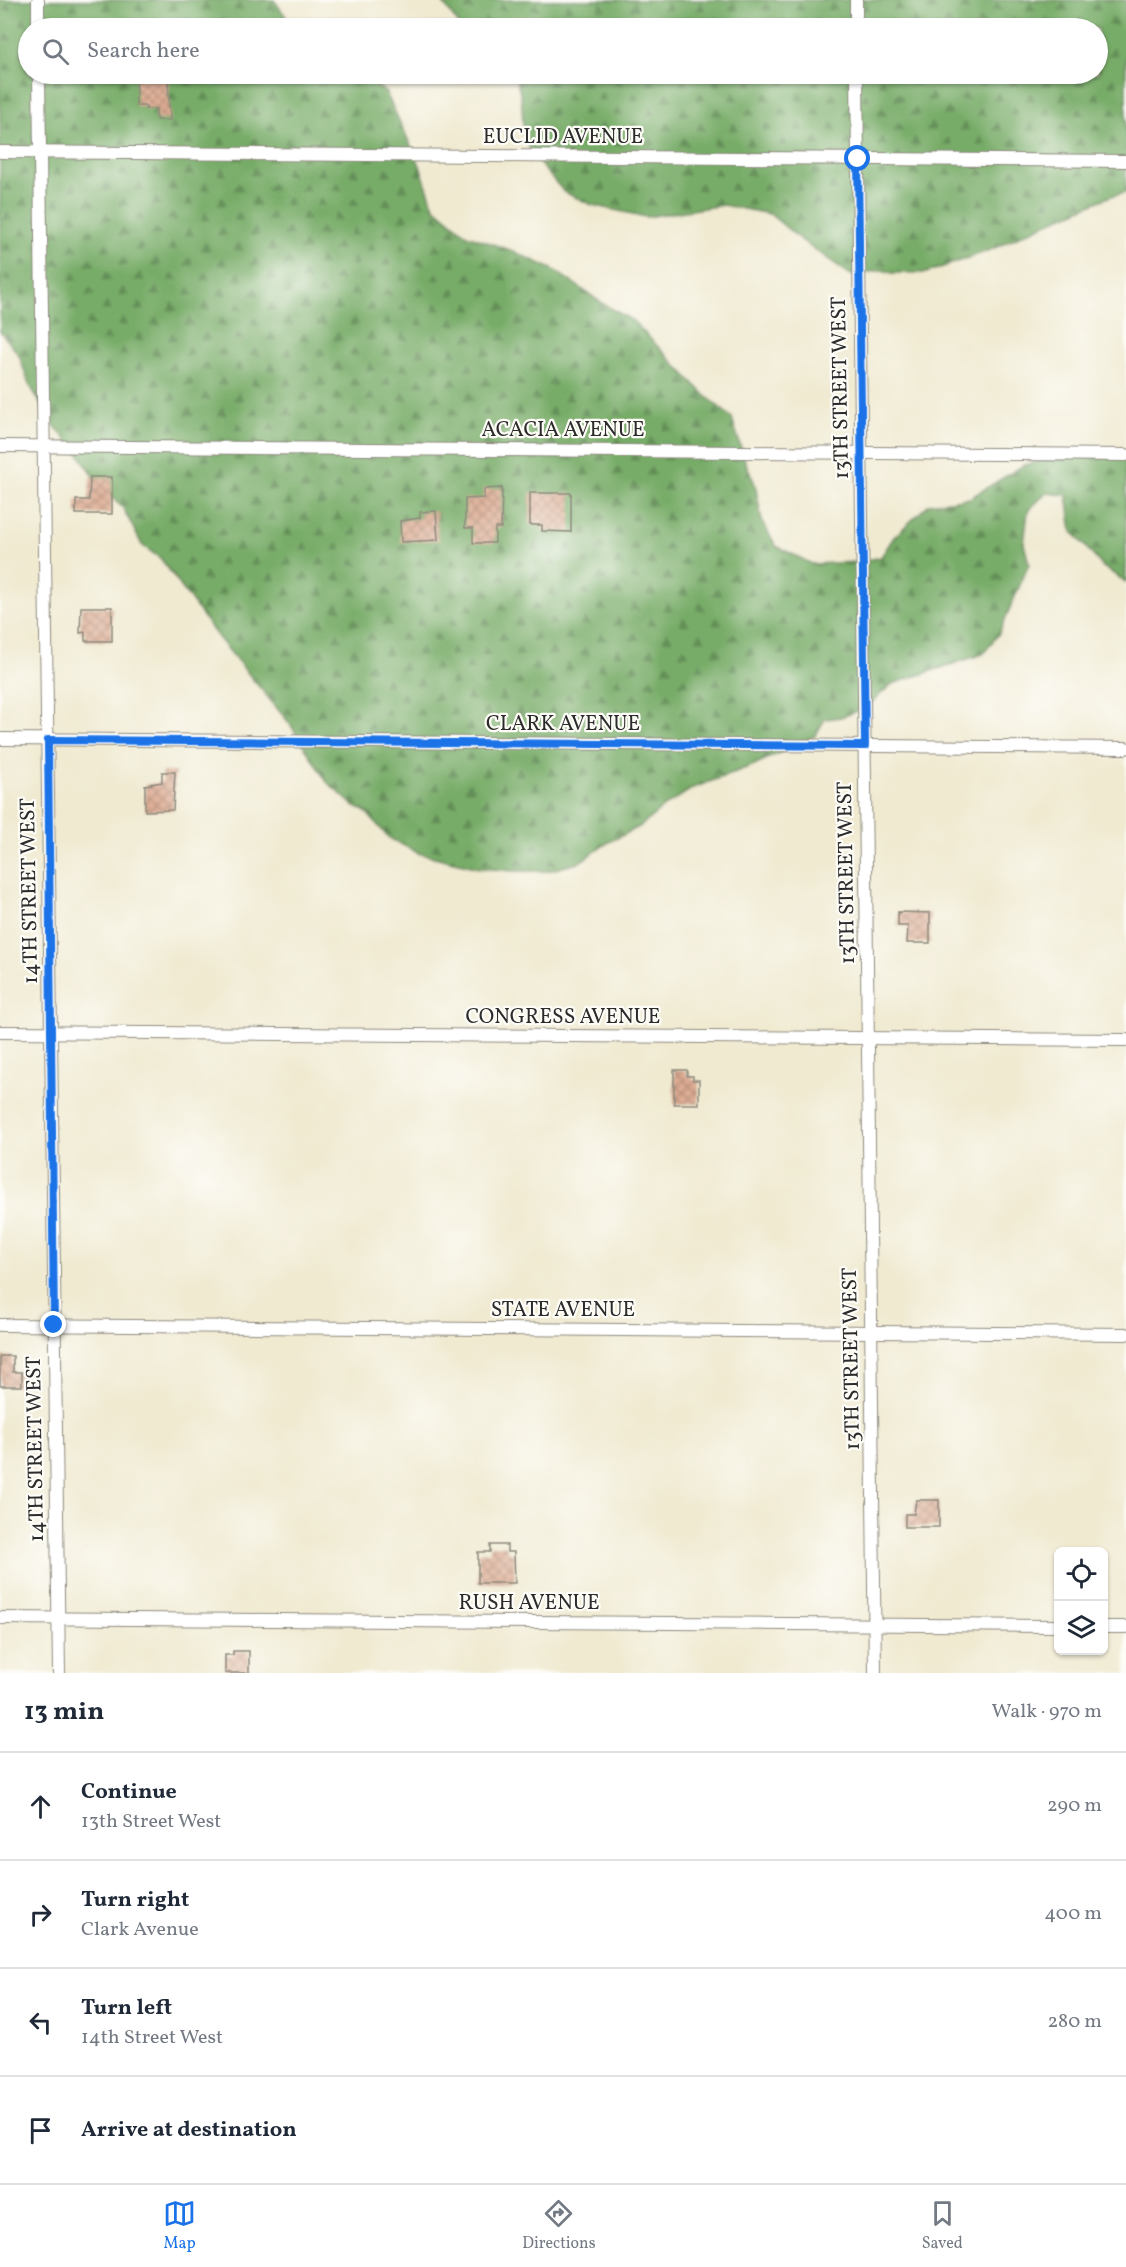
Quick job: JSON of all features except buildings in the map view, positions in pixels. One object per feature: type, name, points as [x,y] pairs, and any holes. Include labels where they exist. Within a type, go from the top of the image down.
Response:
[{"type":"street","points":[[38,0],[38,18]]},
{"type":"street","points":[[856,0],[856,18]]},
{"type":"street","name":"14TH STREET WEST","points":[[39,84],[58,1673]]},
{"type":"street","name":"13TH STREET WEST","points":[[857,84],[875,1673]]},
{"type":"street","name":"EUCLID AVENUE","points":[[0,152],[1126,161]]},
{"type":"street","name":"ACACIA AVENUE","points":[[0,446],[1126,455]]},
{"type":"street","name":"CLARK AVENUE","points":[[0,739],[1126,747]]},
{"type":"street","name":"CONGRESS AVENUE","points":[[0,1032],[1126,1040]]},
{"type":"street","name":"STATE AVENUE","points":[[0,1325],[1126,1334]]},
{"type":"street","name":"RUSH AVENUE","points":[[0,1618],[1054,1626]]},
{"type":"street","points":[[1108,1627],[1126,1627]]},
{"type":"green space","points":[[0,0],[274,0],[287,18],[18,18],[18,84],[375,84],[386,93],[419,163],[434,207],[467,235],[510,250],[554,270],[633,321],[705,395],[732,418],[745,461],[755,484],[762,521],[776,546],[812,564],[859,562],[881,557],[894,537],[929,504],[970,498],[1024,465],[1077,452],[1126,456],[1126,582],[1103,567],[1072,531],[1067,495],[1046,493],[1028,511],[1024,544],[1029,564],[999,633],[983,654],[892,684],[864,709],[841,717],[825,719],[815,736],[754,765],[693,788],[665,806],[639,827],[609,842],[578,863],[548,871],[479,868],[418,853],[389,838],[366,812],[354,806],[327,782],[290,724],[217,636],[161,559],[142,545],[123,508],[98,483],[79,454],[52,423],[29,384],[19,355],[0,331]]},
{"type":"green space","points":[[441,0],[1126,0],[1126,193],[1111,196],[990,250],[926,273],[892,273],[883,270],[851,275],[801,240],[770,214],[723,205],[646,217],[592,205],[564,192],[533,156],[524,135],[521,96],[517,84],[1108,84],[1108,18],[454,18]]},
{"type":"route","points":[[54,1325],[48,740],[865,746],[858,159]]}]
